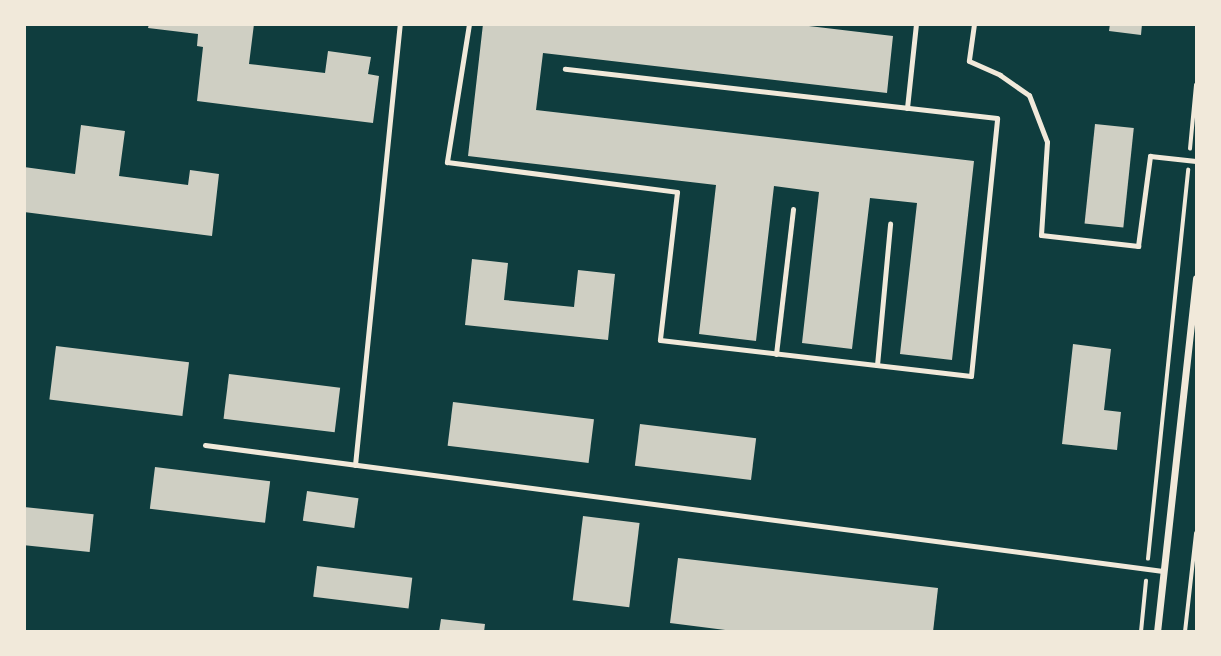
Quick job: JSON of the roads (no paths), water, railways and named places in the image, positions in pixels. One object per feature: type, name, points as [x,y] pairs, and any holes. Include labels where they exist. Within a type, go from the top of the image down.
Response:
[{"type":"street","points":[[1157,632],[1196,278]]},
{"type":"lane","points":[[355,465],[400,24]]},
{"type":"lane","points":[[468,24],[447,162],[677,192],[660,340],[971,376],[997,118],[565,69]]},
{"type":"lane","points":[[907,108],[916,24]]},
{"type":"lane","points":[[974,24],[968,61],[1000,75],[1029,95],[1047,142],[1041,235],[1138,246],[1150,156],[1196,161]]},
{"type":"lane","points":[[776,354],[793,209]]},
{"type":"lane","points":[[877,365],[890,225]]},
{"type":"lane","points":[[205,446],[1163,571]]}]
